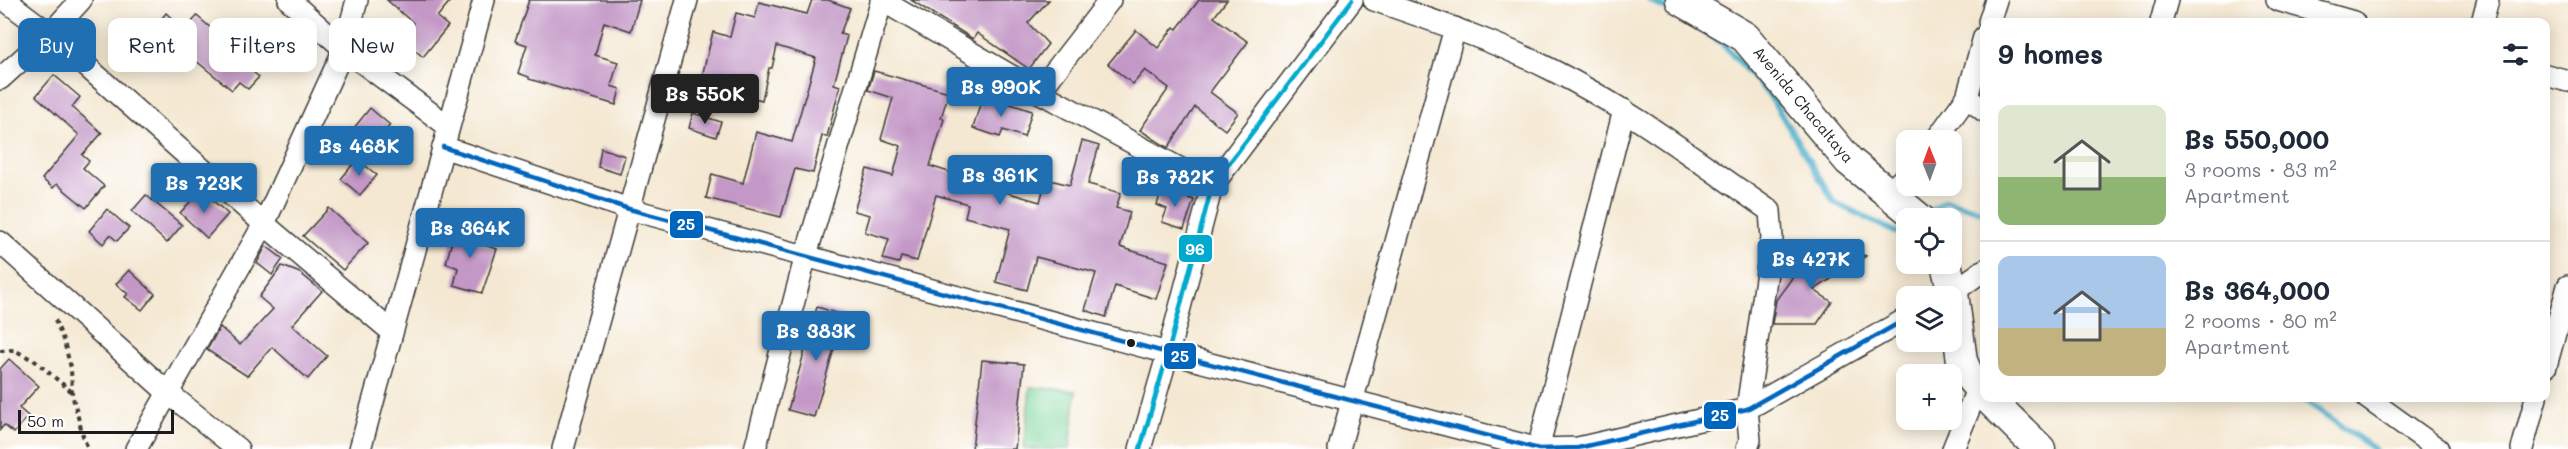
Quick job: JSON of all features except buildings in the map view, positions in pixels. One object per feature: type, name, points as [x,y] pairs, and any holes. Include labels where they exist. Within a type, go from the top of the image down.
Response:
[{"type":"street","points":[[5,0],[29,18]]},
{"type":"street","points":[[65,18],[81,0]]},
{"type":"street","points":[[289,0],[329,36]]},
{"type":"street","points":[[352,18],[357,0]]},
{"type":"street","points":[[360,449],[484,0]]},
{"type":"street","points":[[563,449],[687,0]]},
{"type":"street","points":[[755,449],[806,255],[882,0],[1039,92],[1212,186]]},
{"type":"street","points":[[1039,92],[1110,0]]},
{"type":"street","points":[[1140,449],[1212,186],[1352,0]]},
{"type":"street","points":[[1374,0],[1455,28],[1552,70],[1624,110],[1770,211],[1772,238],[1747,409],[1750,440],[1747,449]]},
{"type":"street","name":"Avenida Chacaltaya","points":[[1681,0],[1744,37],[1849,162],[1896,184]]},
{"type":"street","points":[[1990,18],[1996,0]]},
{"type":"street","points":[[2162,18],[2167,0]]},
{"type":"street","points":[[2277,0],[2341,18]]},
{"type":"street","points":[[2483,18],[2488,0]]},
{"type":"street","points":[[1340,449],[1455,28]]},
{"type":"street","points":[[1943,130],[1967,97],[1980,51]]},
{"type":"street","points":[[0,79],[18,63]]},
{"type":"street","points":[[93,72],[264,224],[391,331]]},
{"type":"street","points":[[136,449],[264,224],[333,72]]},
{"type":"street","points":[[371,72],[446,136],[629,209],[1538,449],[1578,448],[1747,409],[1896,325]]},
{"type":"street","points":[[2550,76],[2568,81]]},
{"type":"street","points":[[1967,97],[1980,108]]},
{"type":"street","points":[[1538,449],[1624,110]]},
{"type":"street","points":[[0,243],[167,392],[238,449]]},
{"type":"street","points":[[1962,286],[1980,273]]},
{"type":"street","points":[[2550,351],[2568,286]]},
{"type":"street","points":[[1960,352],[1968,375],[1980,388]]},
{"type":"street","points":[[1953,449],[1980,400]]},
{"type":"street","points":[[1993,402],[2040,449]]},
{"type":"street","points":[[2375,402],[2438,449]]},
{"type":"street","points":[[2522,449],[2535,402]]},
{"type":"path","points":[[50,310],[67,351],[71,368],[72,392],[88,449]]},
{"type":"path","points":[[0,351],[14,350],[35,361],[72,392]]},
{"type":"green space","points":[[1030,387],[1076,391],[1070,449],[1024,449]]},
{"type":"waterway","points":[[1649,0],[1678,14]]},
{"type":"waterway","points":[[1691,23],[1721,42],[1770,96],[1834,202],[1896,233]]},
{"type":"waterway","points":[[1935,208],[1946,200],[1980,211]]},
{"type":"waterway","points":[[2308,402],[2374,449]]},
{"type":"transit line","name":"96","points":[[1140,449],[1212,186],[1352,0]]},
{"type":"transit line","name":"25","points":[[443,147],[629,209],[1539,449],[1578,448],[1747,409],[1896,325]]}]
